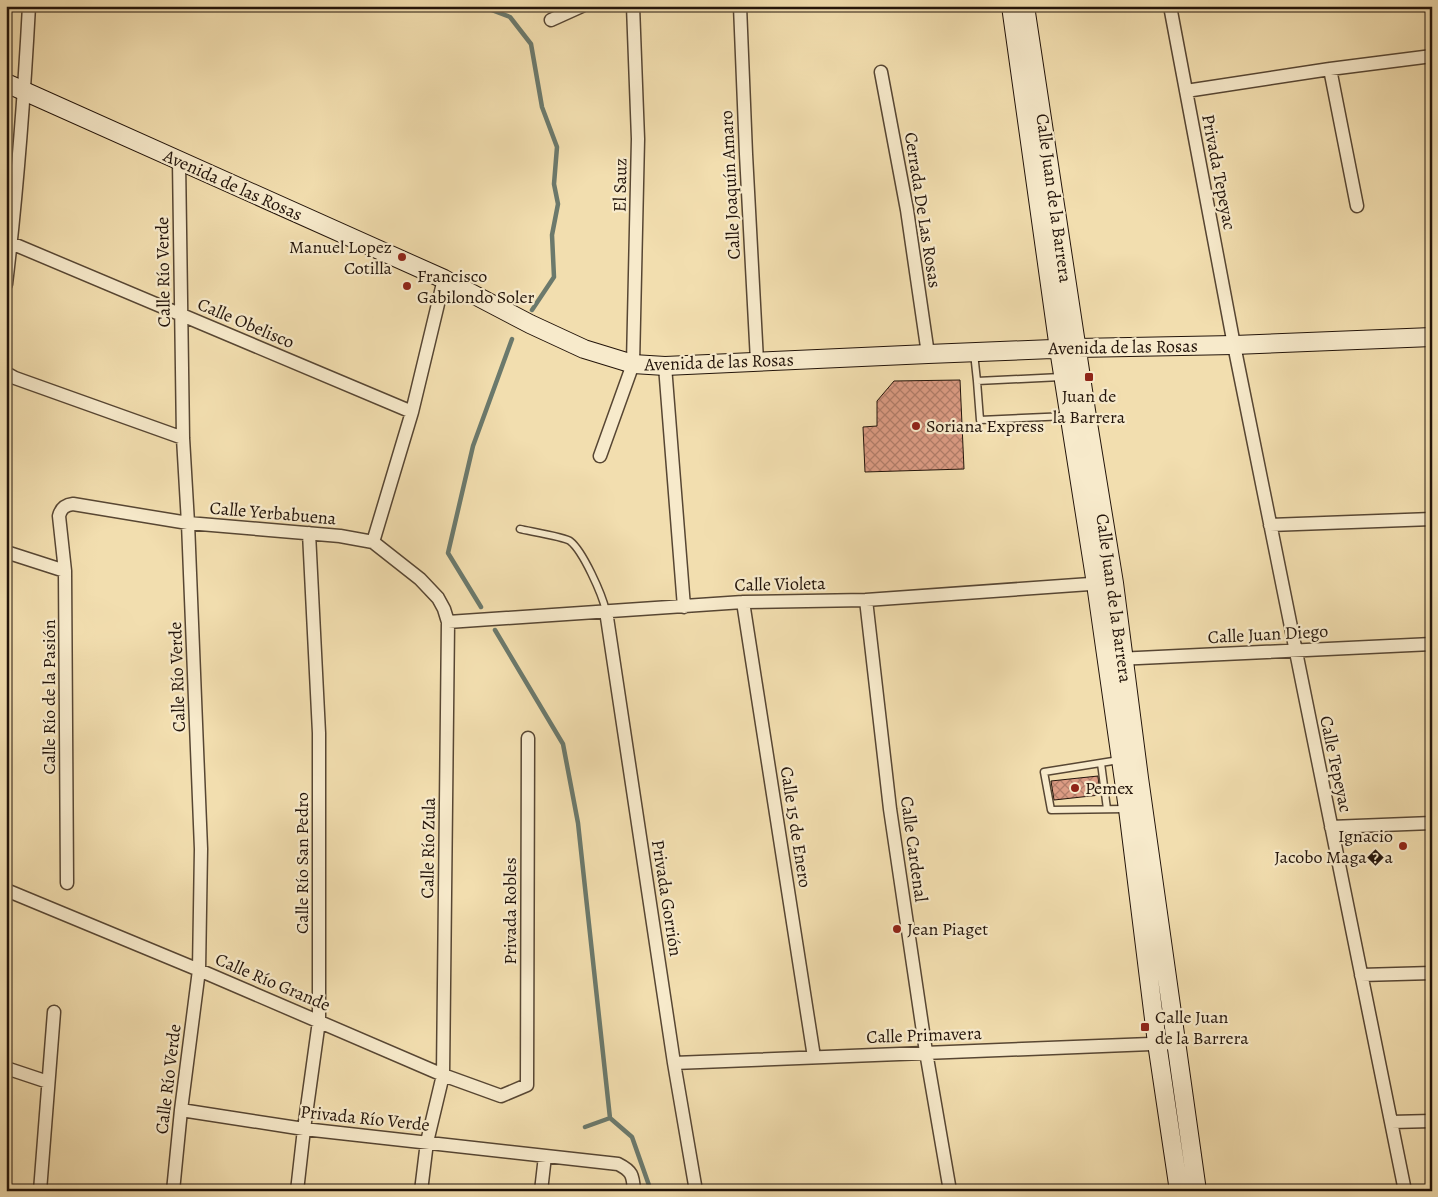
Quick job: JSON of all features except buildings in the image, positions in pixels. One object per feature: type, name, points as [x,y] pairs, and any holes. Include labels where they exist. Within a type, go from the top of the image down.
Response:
[{"type":"main road","name":"Calle Juan de la Barrera","points":[[1011,6],[1059,349],[1072,376]]},
{"type":"main road","name":"Calle Juan de la Barrera","points":[[1026,6],[1076,348],[1072,376],[1105,583],[1131,778],[1176,1043],[1198,1191]]},
{"type":"main road","name":"Avenida de las Rosas","points":[[6,82],[444,279],[530,324],[584,349],[633,364],[665,366],[1076,348],[1234,345],[1432,337]]},
{"type":"main road","name":"Calle Juan de la Barrera","points":[[1115,659],[1120,760],[1131,778],[1128,809],[1157,1043],[1179,1191]]},
{"type":"street","points":[[6,284],[24,90],[28,6]]},
{"type":"street","points":[[551,20],[582,6]]},
{"type":"street","name":"El Sauz","points":[[600,456],[633,364],[638,139],[633,6]]},
{"type":"street","name":"Calle Joaquín Amaro","points":[[740,6],[745,144],[757,361]]},
{"type":"street","name":"Privada Tepeyac","points":[[1170,6],[1234,345]]},
{"type":"street","points":[[1186,91],[1330,68],[1432,56]]},
{"type":"street","points":[[1330,68],[1357,206]]},
{"type":"street","name":"Cerrada De Las Rosas","points":[[881,72],[907,210],[928,354]]},
{"type":"street","name":"Calle Río Verde","points":[[173,1191],[181,1110],[199,970],[200,848],[183,438],[179,161]]},
{"type":"street","name":"Calle Obelisco","points":[[11,243],[412,412]]},
{"type":"street","points":[[374,542],[412,412],[444,279]]},
{"type":"street","name":"Calle Tepeyac","points":[[1234,345],[1405,1191]]},
{"type":"street","points":[[665,366],[684,607]]},
{"type":"street","points":[[6,373],[15,378],[183,438]]},
{"type":"street","name":"Calle Yerbabuena","points":[[60,511],[66,505],[73,504],[188,523],[340,536],[374,542],[420,579],[438,598],[448,622]]},
{"type":"street","name":"Calle Río de la Pasión","points":[[60,511],[65,571],[67,883]]},
{"type":"street","points":[[1270,525],[1432,519]]},
{"type":"street","name":"Calle Río San Pedro","points":[[297,1191],[319,1021],[319,733],[310,533]]},
{"type":"street","points":[[6,552],[65,571]]},
{"type":"street","name":"Calle Violeta","points":[[448,622],[743,602],[866,600],[1105,583]]},
{"type":"street","name":"Calle Cardenal","points":[[866,600],[890,809],[926,1052],[950,1191]]},
{"type":"street","name":"Calle 15 de Enero","points":[[743,602],[814,1057]]},
{"type":"street","name":"Privada Gorrión","points":[[606,611],[674,1063],[696,1191]]},
{"type":"street","name":"Calle Río Zula","points":[[421,1191],[427,1142],[443,1076],[448,622]]},
{"type":"street","name":"Calle Juan Diego","points":[[1115,659],[1432,644]]},
{"type":"street","name":"Privada Robles","points":[[527,1085],[528,738]]},
{"type":"street","points":[[1331,827],[1432,823]]},
{"type":"street","name":"Calle Río Grande","points":[[6,890],[319,1021],[443,1076],[501,1096],[527,1085]]},
{"type":"street","points":[[1361,975],[1432,973]]},
{"type":"street","points":[[40,1191],[54,1012]]},
{"type":"street","name":"Calle Primavera","points":[[674,1063],[1176,1043]]},
{"type":"street","points":[[6,1068],[48,1082]]},
{"type":"street","name":"Privada Río Verde","points":[[181,1110],[304,1129],[618,1164],[631,1173],[634,1180],[634,1191]]},
{"type":"street","points":[[1391,1122],[1432,1120]]},
{"type":"street","points":[[541,1191],[545,1156]]},
{"type":"lane","points":[[974,352],[980,420],[1078,417]]},
{"type":"lane","points":[[977,381],[1072,376]]},
{"type":"lane","points":[[520,529],[569,540],[585,560],[604,601],[606,611]]},
{"type":"lane","points":[[1120,760],[1044,772],[1051,810],[1128,809]]},
{"type":"lane","points":[[1101,763],[1106,810]]},
{"type":"waterway","points":[[481,6],[510,17],[531,44],[542,107],[557,147],[554,184],[558,204],[552,235],[554,277],[532,310]]},
{"type":"waterway","points":[[481,607],[448,553],[473,446],[512,339]]},
{"type":"waterway","points":[[495,630],[563,744],[578,823],[610,1118],[632,1137],[651,1191]]},
{"type":"waterway","points":[[585,1127],[610,1118]]},
{"type":"place","name":"Manuel Lopez Cotilla","points":[[402,257]]},
{"type":"place","name":"Francisco Gabilondo Soler","points":[[407,286]]},
{"type":"place","name":"Juan de la Barrera","points":[[1089,377]]},
{"type":"place","name":"Soriana Express","points":[[916,426]]},
{"type":"place","name":"Pemex","points":[[1075,788]]},
{"type":"place","name":"Ignacio Jacobo Maga�a","points":[[1403,846]]},
{"type":"place","name":"Jean Piaget","points":[[897,929]]},
{"type":"place","name":"Calle Juan de la Barrera","points":[[1145,1027]]}]
